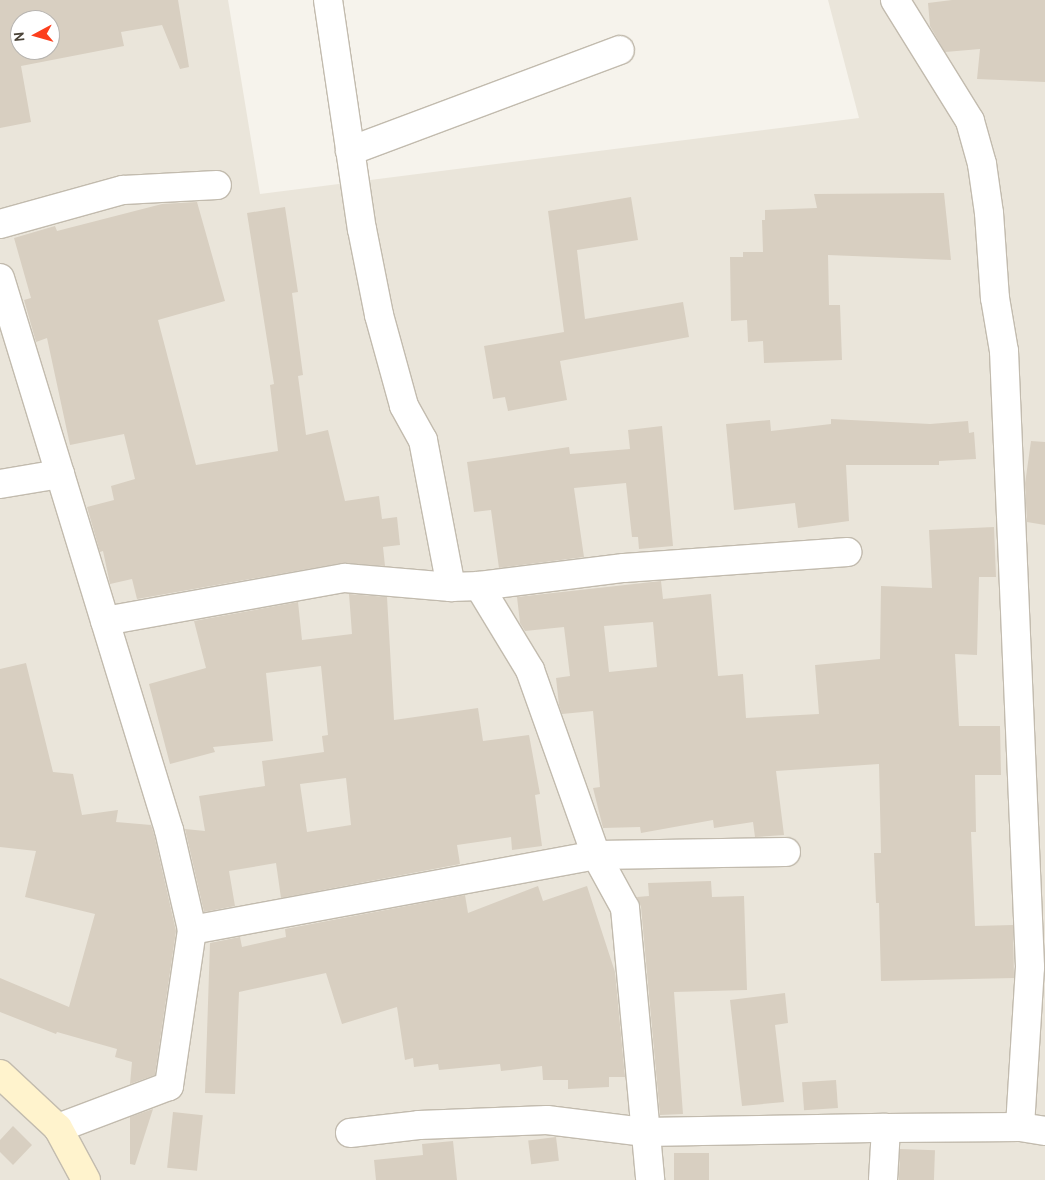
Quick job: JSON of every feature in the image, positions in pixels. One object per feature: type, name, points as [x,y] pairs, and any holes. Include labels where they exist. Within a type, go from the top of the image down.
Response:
[{"type":"street","points":[[328,0],[350,151],[380,315],[404,406],[423,440],[451,587]]},
{"type":"street","points":[[350,1133],[419,1125],[547,1120],[645,1132],[886,1128],[1032,1129],[1030,966],[1004,351],[995,298],[989,213],[982,164],[970,121],[895,0]]},
{"type":"street","points":[[350,151],[620,50]]},
{"type":"street","points":[[0,224],[123,190],[218,185]]},
{"type":"street","points":[[0,278],[169,830],[192,930],[169,1086],[58,1128]]},
{"type":"street","points":[[0,484],[60,474]]},
{"type":"street","points":[[105,621],[345,578],[451,587],[479,586],[624,568],[847,552]]},
{"type":"street","points":[[479,586],[530,670],[596,855],[624,908],[650,1180]]},
{"type":"street","points":[[192,930],[596,855],[786,852]]},
{"type":"street","points":[[0,1074],[58,1128],[86,1180]]},
{"type":"street","points":[[883,1180],[886,1128]]},
{"type":"shaded area","points":[[0,0],[228,0],[260,194],[859,118],[828,0],[1045,0],[1045,1180],[0,1180]]},
{"type":"building","points":[[0,0],[178,0],[189,67],[180,69],[162,25],[121,32],[124,46],[60,58],[60,10],[10,10],[10,60],[52,60],[21,66],[31,122],[0,128]]},
{"type":"building","points":[[952,0],[1045,0],[1045,82],[977,79],[980,49],[945,52],[930,26],[928,3]]},
{"type":"building","points":[[944,193],[951,260],[828,255],[829,305],[840,305],[842,360],[764,363],[763,341],[748,342],[747,320],[731,321],[730,257],[743,257],[743,252],[763,252],[762,220],[765,220],[765,210],[817,208],[814,194]]},
{"type":"building","points":[[631,197],[638,240],[577,250],[585,319],[683,302],[689,337],[560,361],[567,400],[508,411],[505,397],[493,399],[484,346],[564,332],[548,211]]},
{"type":"building","points":[[197,202],[225,301],[158,320],[196,465],[278,451],[270,385],[274,384],[247,213],[285,207],[298,292],[292,293],[303,375],[298,376],[306,435],[328,430],[345,501],[379,496],[382,519],[397,517],[400,545],[383,547],[385,566],[342,563],[137,599],[132,579],[110,584],[103,551],[100,552],[87,507],[114,500],[111,486],[135,479],[124,434],[70,445],[47,338],[36,342],[24,300],[31,298],[14,238],[55,226],[57,231],[162,204]]},
{"type":"building","points":[[831,419],[930,424],[968,421],[969,433],[974,432],[976,459],[939,461],[939,465],[846,465],[849,521],[798,528],[795,503],[734,510],[726,424],[770,420],[771,431],[831,424]]},
{"type":"building","points":[[662,426],[673,546],[639,549],[638,537],[632,537],[626,483],[574,488],[584,557],[499,568],[491,510],[474,512],[467,462],[569,447],[570,454],[630,449],[628,430]]},
{"type":"building","points":[[1031,441],[1045,442],[1045,525],[1027,522],[1025,484]]},
{"type":"building","points":[[994,527],[996,577],[979,577],[977,655],[955,654],[959,726],[1000,726],[1001,775],[975,775],[976,832],[971,832],[975,926],[1013,925],[1014,978],[881,981],[879,903],[876,903],[874,853],[881,853],[879,764],[776,771],[784,835],[755,837],[753,822],[714,828],[713,820],[641,833],[640,827],[603,828],[593,788],[600,787],[593,711],[562,714],[559,705],[556,678],[570,676],[564,627],[525,631],[520,623],[517,597],[661,581],[663,599],[711,594],[718,676],[743,674],[746,718],[819,714],[815,665],[880,659],[881,586],[932,588],[929,530]],"holes":[[[653,622],[657,667],[609,672],[604,626]]]},
{"type":"building","points":[[349,594],[387,597],[394,720],[478,708],[483,741],[529,735],[540,794],[535,795],[542,846],[512,850],[511,837],[457,845],[460,864],[281,898],[276,863],[229,871],[235,906],[204,912],[185,829],[205,831],[199,796],[265,786],[262,761],[324,752],[322,736],[328,735],[321,666],[266,673],[273,741],[213,747],[215,752],[170,764],[149,684],[206,668],[194,621],[298,602],[302,640],[352,634]],"holes":[[[346,778],[351,825],[307,832],[300,784]]]},
{"type":"building","points":[[26,663],[53,772],[73,774],[82,815],[118,810],[116,822],[151,825],[154,834],[176,931],[155,1075],[130,1084],[132,1062],[115,1057],[117,1049],[57,1032],[56,1034],[0,1012],[0,978],[69,1007],[95,914],[25,897],[36,851],[0,847],[0,669]]},
{"type":"building","points":[[711,881],[712,897],[744,896],[747,990],[674,992],[683,1114],[660,1115],[641,907],[637,897],[649,896],[648,883]]},
{"type":"building","points":[[538,886],[543,901],[587,886],[615,972],[625,1077],[609,1077],[609,1087],[568,1089],[568,1080],[543,1080],[542,1066],[501,1071],[500,1064],[439,1070],[438,1064],[414,1067],[413,1058],[405,1060],[397,1007],[342,1024],[326,973],[239,992],[235,1094],[205,1093],[210,943],[240,937],[242,947],[286,937],[285,929],[465,895],[468,913]]},
{"type":"building","points":[[785,993],[788,1023],[775,1025],[784,1102],[742,1106],[730,1000]]},
{"type":"building","points":[[836,1080],[838,1108],[804,1110],[802,1082]]},
{"type":"building","points":[[153,1109],[135,1165],[130,1164],[130,1117]]},
{"type":"building","points":[[173,1112],[203,1115],[197,1171],[167,1168]]},
{"type":"building","points":[[13,1126],[32,1145],[13,1165],[0,1152],[0,1140]]},
{"type":"building","points":[[556,1137],[559,1161],[531,1164],[528,1140]]},
{"type":"building","points":[[453,1141],[457,1180],[376,1180],[374,1160],[423,1155],[422,1144]]},
{"type":"building","points":[[900,1149],[935,1150],[934,1180],[899,1180]]},
{"type":"building","points":[[674,1153],[709,1153],[709,1180],[674,1180]]}]
